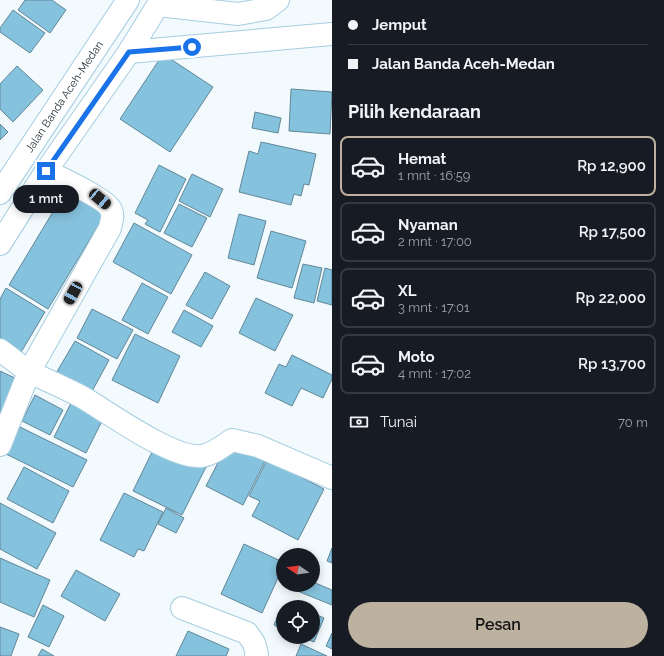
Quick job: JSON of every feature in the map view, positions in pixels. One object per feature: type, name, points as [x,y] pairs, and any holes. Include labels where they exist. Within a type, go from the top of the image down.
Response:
[{"type":"main road","name":"Jalan Banda Aceh-Medan","points":[[0,193],[128,0]]},
{"type":"main road","points":[[0,244],[46,171],[129,52],[159,3],[238,14],[266,9],[278,0]]},
{"type":"main road","points":[[129,52],[332,34]]},
{"type":"main road","points":[[0,444],[29,372],[110,228],[113,217],[111,208],[100,199],[46,171],[24,156]]},
{"type":"main road","points":[[0,350],[29,372],[81,397],[155,442],[184,454],[202,456],[220,448],[232,440],[258,446],[332,478]]},
{"type":"main road","points":[[182,608],[247,633],[254,643],[257,654],[256,656]]},
{"type":"building","points":[[25,0],[52,0],[66,10],[50,33],[18,10]]},
{"type":"building","points":[[13,10],[45,33],[30,53],[0,32],[0,28]]},
{"type":"building","points":[[163,54],[213,87],[170,152],[120,119]]},
{"type":"building","points":[[17,66],[43,90],[13,122],[0,109],[0,84]]},
{"type":"building","points":[[291,89],[332,92],[330,134],[289,131]]},
{"type":"building","points":[[255,112],[281,118],[278,133],[252,128]]},
{"type":"building","points":[[0,124],[8,132],[0,140]]},
{"type":"building","points":[[261,142],[316,154],[309,185],[304,184],[301,196],[294,194],[291,205],[239,192],[249,151],[258,154]]},
{"type":"building","points":[[159,165],[186,179],[160,232],[145,224],[148,220],[135,213]]},
{"type":"building","points":[[192,174],[223,189],[210,217],[179,201]]},
{"type":"building","points":[[66,190],[105,214],[48,309],[9,285]]},
{"type":"building","points":[[179,204],[207,218],[192,247],[164,233]]},
{"type":"building","points":[[239,214],[266,221],[254,265],[228,258]]},
{"type":"building","points":[[134,223],[192,255],[171,294],[113,262]]},
{"type":"building","points":[[271,231],[306,241],[292,288],[257,278]]},
{"type":"building","points":[[303,264],[322,268],[314,303],[294,298]]},
{"type":"building","points":[[325,268],[332,270],[332,305],[317,301]]},
{"type":"building","points":[[205,272],[230,286],[212,319],[186,305]]},
{"type":"building","points":[[142,283],[168,297],[148,334],[122,320]]},
{"type":"building","points":[[6,288],[45,312],[20,354],[0,342],[0,299]]},
{"type":"building","points":[[256,298],[293,315],[275,351],[239,333]]},
{"type":"building","points":[[92,309],[133,330],[117,359],[77,338]]},
{"type":"building","points":[[184,310],[213,326],[201,347],[172,332]]},
{"type":"building","points":[[135,334],[180,356],[158,403],[112,380]]},
{"type":"building","points":[[75,341],[109,360],[90,395],[55,375]]},
{"type":"building","points":[[292,355],[332,375],[332,379],[323,398],[301,388],[292,406],[265,393],[279,364],[286,367]]},
{"type":"building","points":[[0,371],[17,379],[0,414]]},
{"type":"building","points":[[35,395],[63,410],[50,435],[22,421]]},
{"type":"building","points":[[73,399],[105,415],[86,453],[54,437]]},
{"type":"building","points":[[20,427],[87,460],[73,487],[6,454]]},
{"type":"building","points":[[154,448],[186,458],[206,467],[182,515],[133,491]]},
{"type":"building","points":[[225,449],[266,459],[243,505],[206,486]]},
{"type":"building","points":[[267,460],[324,489],[298,540],[252,516],[260,501],[249,496]]},
{"type":"building","points":[[24,467],[69,491],[53,523],[7,499]]},
{"type":"building","points":[[124,493],[163,512],[144,551],[138,549],[134,557],[100,540]]},
{"type":"building","points":[[0,503],[56,533],[37,569],[0,549]]},
{"type":"building","points":[[166,508],[184,518],[176,533],[158,524]]},
{"type":"building","points":[[244,544],[276,559],[276,582],[262,613],[221,594]]},
{"type":"building","points":[[332,548],[332,563],[327,561]]},
{"type":"building","points":[[0,558],[50,580],[34,617],[0,602]]},
{"type":"building","points":[[76,570],[120,594],[105,621],[61,596]]},
{"type":"building","points":[[320,585],[332,590],[332,605],[300,592],[320,592]]},
{"type":"building","points":[[43,605],[64,616],[49,647],[28,637]]},
{"type":"building","points":[[320,616],[324,618],[320,628]]},
{"type":"building","points":[[0,627],[19,634],[11,656],[0,656]]},
{"type":"building","points":[[188,631],[229,649],[226,656],[176,656]]},
{"type":"building","points":[[332,633],[332,649],[326,646]]},
{"type":"building","points":[[301,644],[327,656],[296,656]]},
{"type":"building","points":[[42,649],[54,656],[38,656]]},
{"type":"route","points":[[46,171],[129,52],[192,47]]}]
